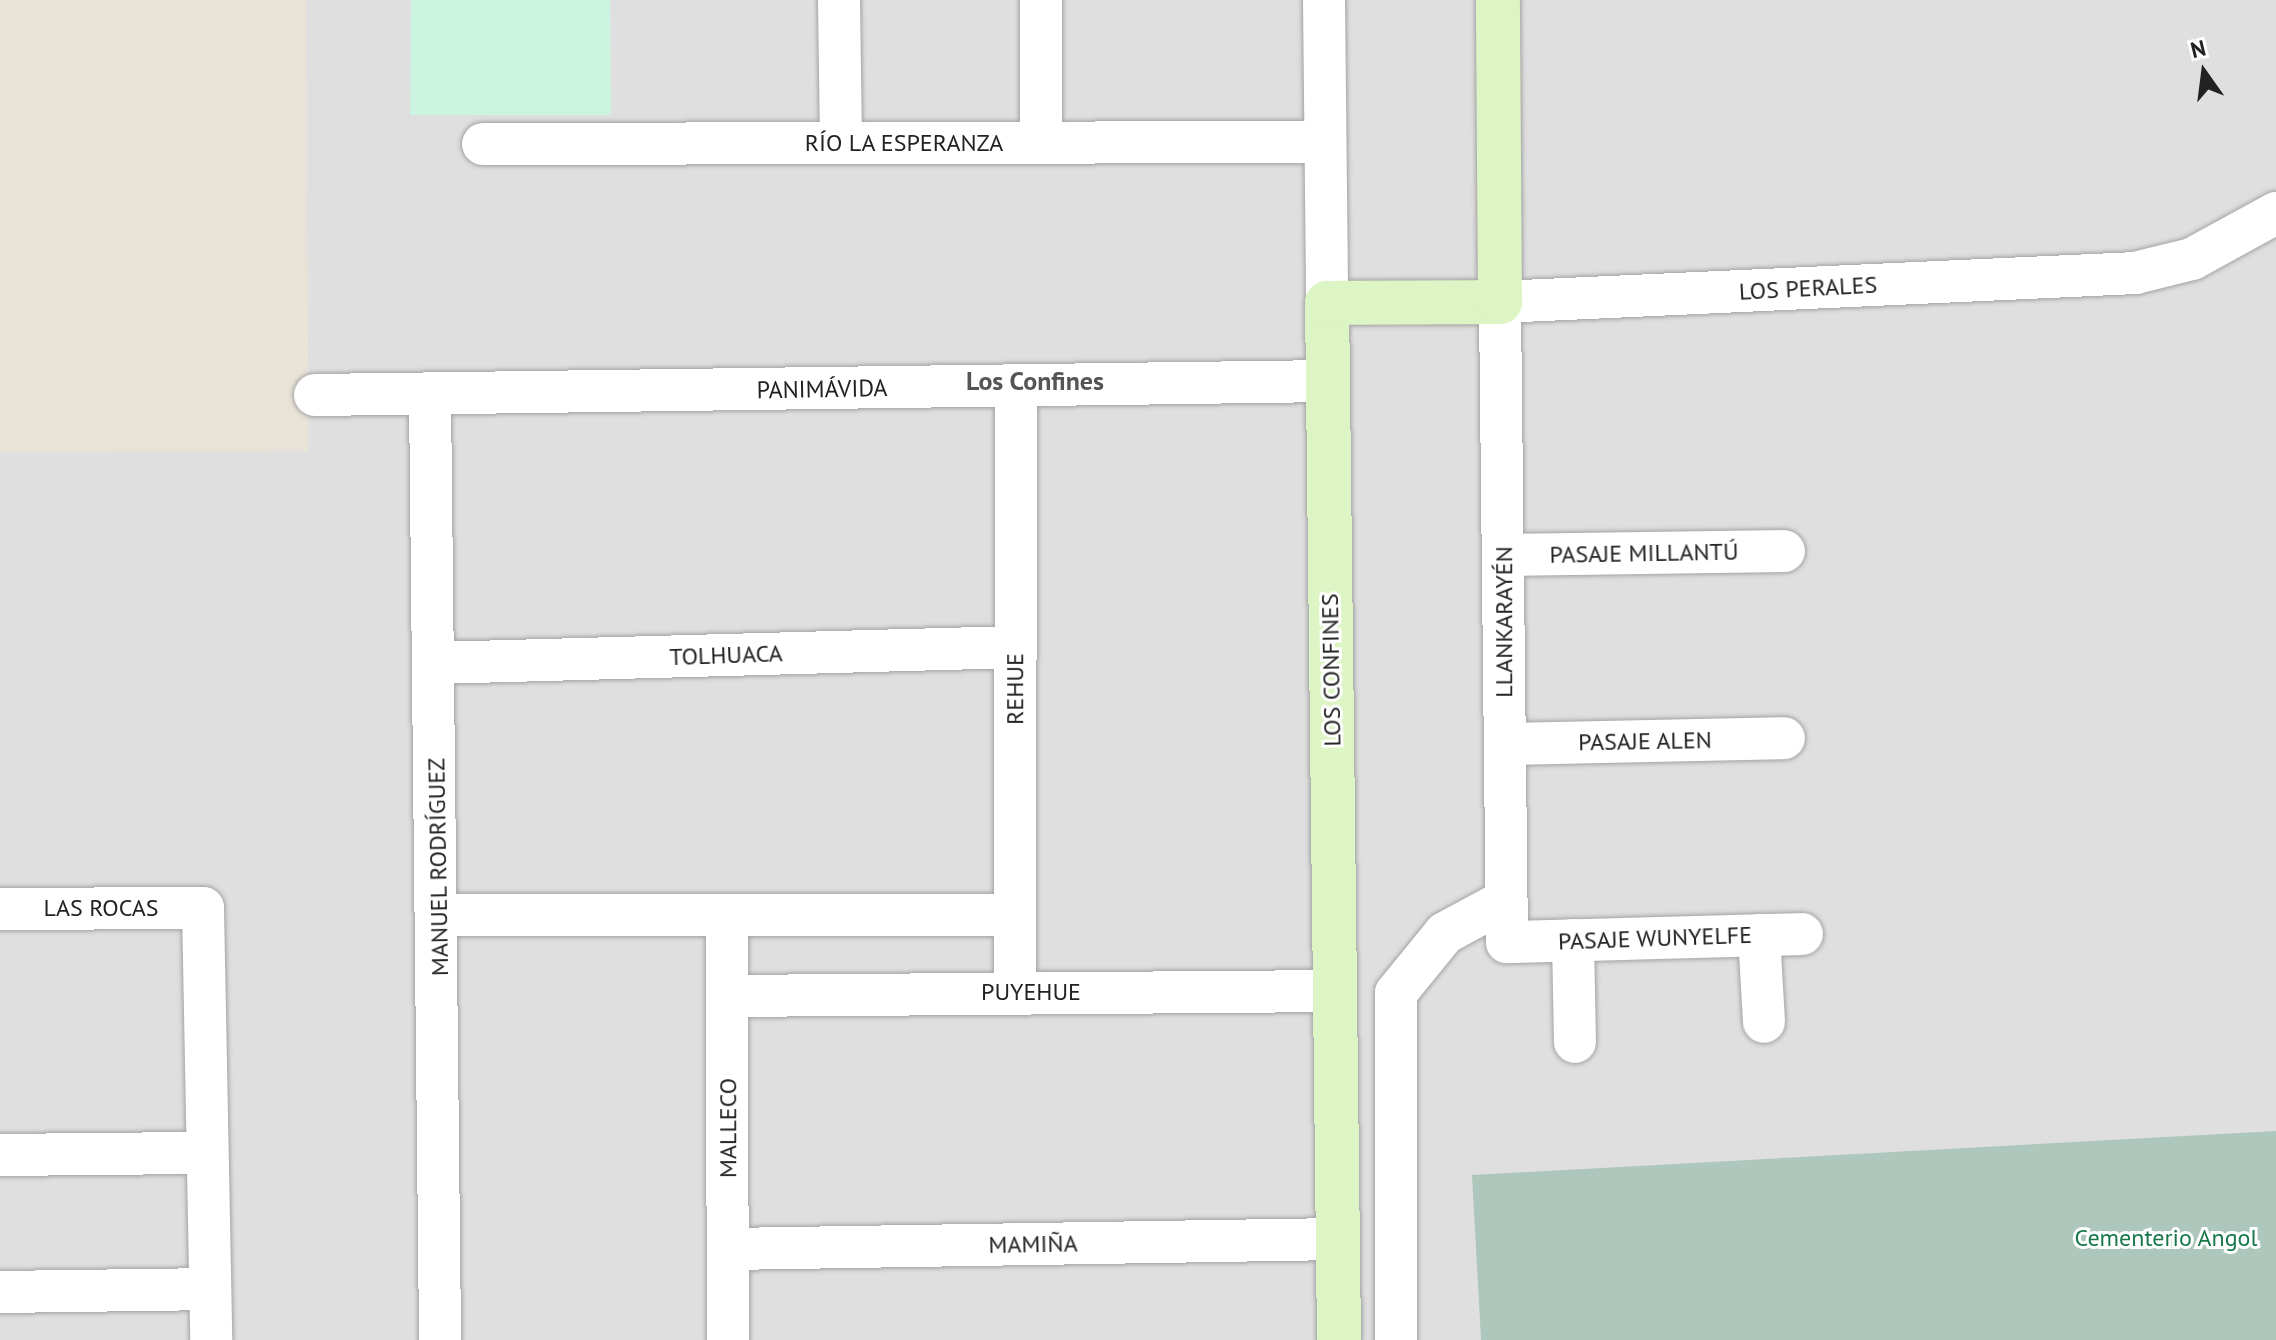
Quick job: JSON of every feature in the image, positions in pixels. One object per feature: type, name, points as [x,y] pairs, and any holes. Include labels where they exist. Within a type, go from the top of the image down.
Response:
[{"type":"street","points":[[839,0],[841,143]]},
{"type":"street","points":[[1041,0],[1041,143]]},
{"type":"street","name":"LOS CONFINES","points":[[1324,0],[1339,1340]]},
{"type":"street","points":[[1498,0],[1500,302]]},
{"type":"street","name":"RÍO LA ESPERANZA","points":[[483,144],[1325,142]]},
{"type":"street","name":"LOS PERALES","points":[[1327,303],[1500,302],[2135,273],[2192,259],[2276,213]]},
{"type":"street","name":"LLANKARAYÉN","points":[[1500,302],[1507,942]]},
{"type":"street","name":"PANIMÁVIDA","points":[[315,395],[1328,381]]},
{"type":"street","name":"REHUE","points":[[1015,992],[1016,386]]},
{"type":"street","name":"MANUEL RODRÍGUEZ","points":[[430,394],[439,915],[440,1340]]},
{"type":"street","name":"PASAJE MILLANTÚ","points":[[1504,555],[1784,551]]},
{"type":"street","name":"TOLHUACA","points":[[436,663],[1015,647]]},
{"type":"street","name":"PASAJE ALEN","points":[[1505,744],[1784,738]]},
{"type":"street","points":[[1396,1340],[1396,993],[1445,933],[1506,900]]},
{"type":"street","name":"LAS ROCAS","points":[[0,909],[203,908],[207,1153]]},
{"type":"street","points":[[439,915],[1015,915]]},
{"type":"street","name":"MALLECO","points":[[727,915],[728,1340]]},
{"type":"street","name":"PASAJE WUNYELFE","points":[[1507,942],[1802,934]]},
{"type":"street","points":[[1759,935],[1764,1022]]},
{"type":"street","points":[[1573,940],[1575,1042]]},
{"type":"street","name":"PUYEHUE","points":[[728,996],[1334,991]]},
{"type":"street","points":[[1336,1094],[1396,1094]]},
{"type":"street","points":[[0,1155],[207,1153],[211,1340]]},
{"type":"street","name":"MAMIÑA","points":[[729,1249],[1338,1239]]},
{"type":"street","points":[[0,1292],[210,1289]]},
{"type":"shaded area","points":[[0,0],[306,0],[308,451],[0,452]]},
{"type":"shaded area","points":[[306,0],[2276,0],[2276,1340],[0,1340],[0,452],[308,450]]},
{"type":"green space","points":[[411,0],[610,0],[611,115],[410,115]]},
{"type":"green space","name":"Cementerio Angol","points":[[2276,1131],[2276,1340],[1481,1340],[1472,1175]]},
{"type":"district","name":"Los Confines","points":[[1035,381]]}]
